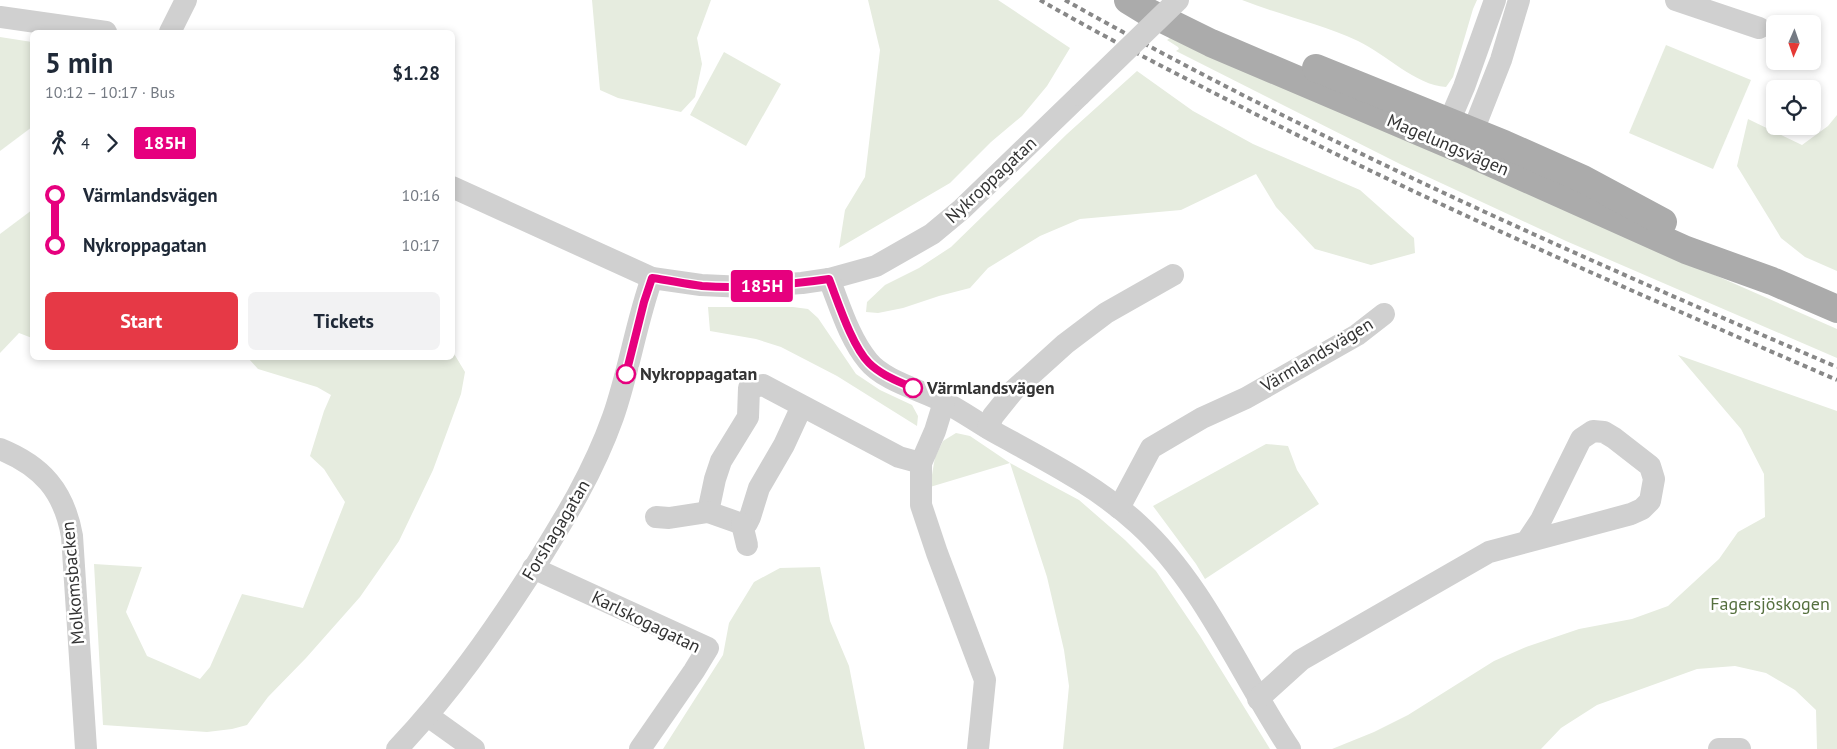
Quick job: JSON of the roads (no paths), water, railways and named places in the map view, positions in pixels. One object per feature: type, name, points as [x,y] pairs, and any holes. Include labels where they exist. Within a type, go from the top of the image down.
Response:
[{"type":"main road","name":"Magelungsvägen","points":[[1128,0],[1211,43],[1457,136]]},
{"type":"main road","name":"Magelungsvägen","points":[[1149,0],[1457,136],[1686,250],[1772,281],[1837,309]]},
{"type":"street","points":[[171,30],[186,0]]},
{"type":"street","name":"Nykroppagatan","points":[[455,188],[652,278],[701,286],[745,287],[829,279],[876,266],[932,234],[962,209],[1178,0]]},
{"type":"street","points":[[1457,136],[1464,87],[1495,0]]},
{"type":"street","points":[[1457,136],[1502,60],[1519,0]]},
{"type":"street","points":[[1676,0],[1759,28]]},
{"type":"street","points":[[0,16],[93,30]]},
{"type":"street","points":[[988,428],[993,416],[1014,390],[1065,344],[1106,313],[1173,275]]},
{"type":"street","name":"Forshagagatan","points":[[397,749],[428,716],[467,668],[584,486],[610,425],[652,278]]},
{"type":"street","points":[[829,279],[857,344],[868,362],[886,376],[944,402],[1051,463],[1119,508],[1139,525],[1165,552],[1194,590],[1258,699],[1290,749]]},
{"type":"street","name":"Värmlandsvägen","points":[[1119,508],[1151,448],[1202,418],[1246,398],[1357,334],[1384,314]]},
{"type":"street","points":[[708,512],[715,479],[722,461],[748,417],[749,388],[763,385],[899,457],[922,463]]},
{"type":"street","points":[[944,402],[922,463],[921,505],[985,680],[978,749]]},
{"type":"street","points":[[656,517],[683,517],[708,512],[742,524],[747,523],[759,488],[784,445],[802,406]]},
{"type":"street","points":[[1258,699],[1301,660],[1489,552],[1631,514],[1642,509],[1650,500],[1652,493],[1654,479],[1650,466],[1614,438],[1604,432],[1593,431],[1581,439],[1541,520],[1527,541]]},
{"type":"street","name":"Molkomsbacken","points":[[0,449],[20,457],[42,474],[58,495],[68,515],[72,536],[86,749]]},
{"type":"street","points":[[742,524],[747,545]]},
{"type":"street","name":"Karlskogagatan","points":[[533,568],[708,648],[640,749]]},
{"type":"street","points":[[428,716],[474,749]]},
{"type":"street","points":[[1719,749],[1740,749]]},
{"type":"railway","points":[[1040,0],[1174,73],[1372,172],[1604,278],[1837,380]]},
{"type":"railway","points":[[1065,0],[1254,101],[1446,194],[1543,239],[1837,367]]},
{"type":"place","name":"Nykroppagatan","points":[[626,374]]},
{"type":"place","name":"Värmlandsvägen","points":[[913,388]]},
{"type":"park label","name":"Fagersjöskogen","points":[[1770,604]]}]
